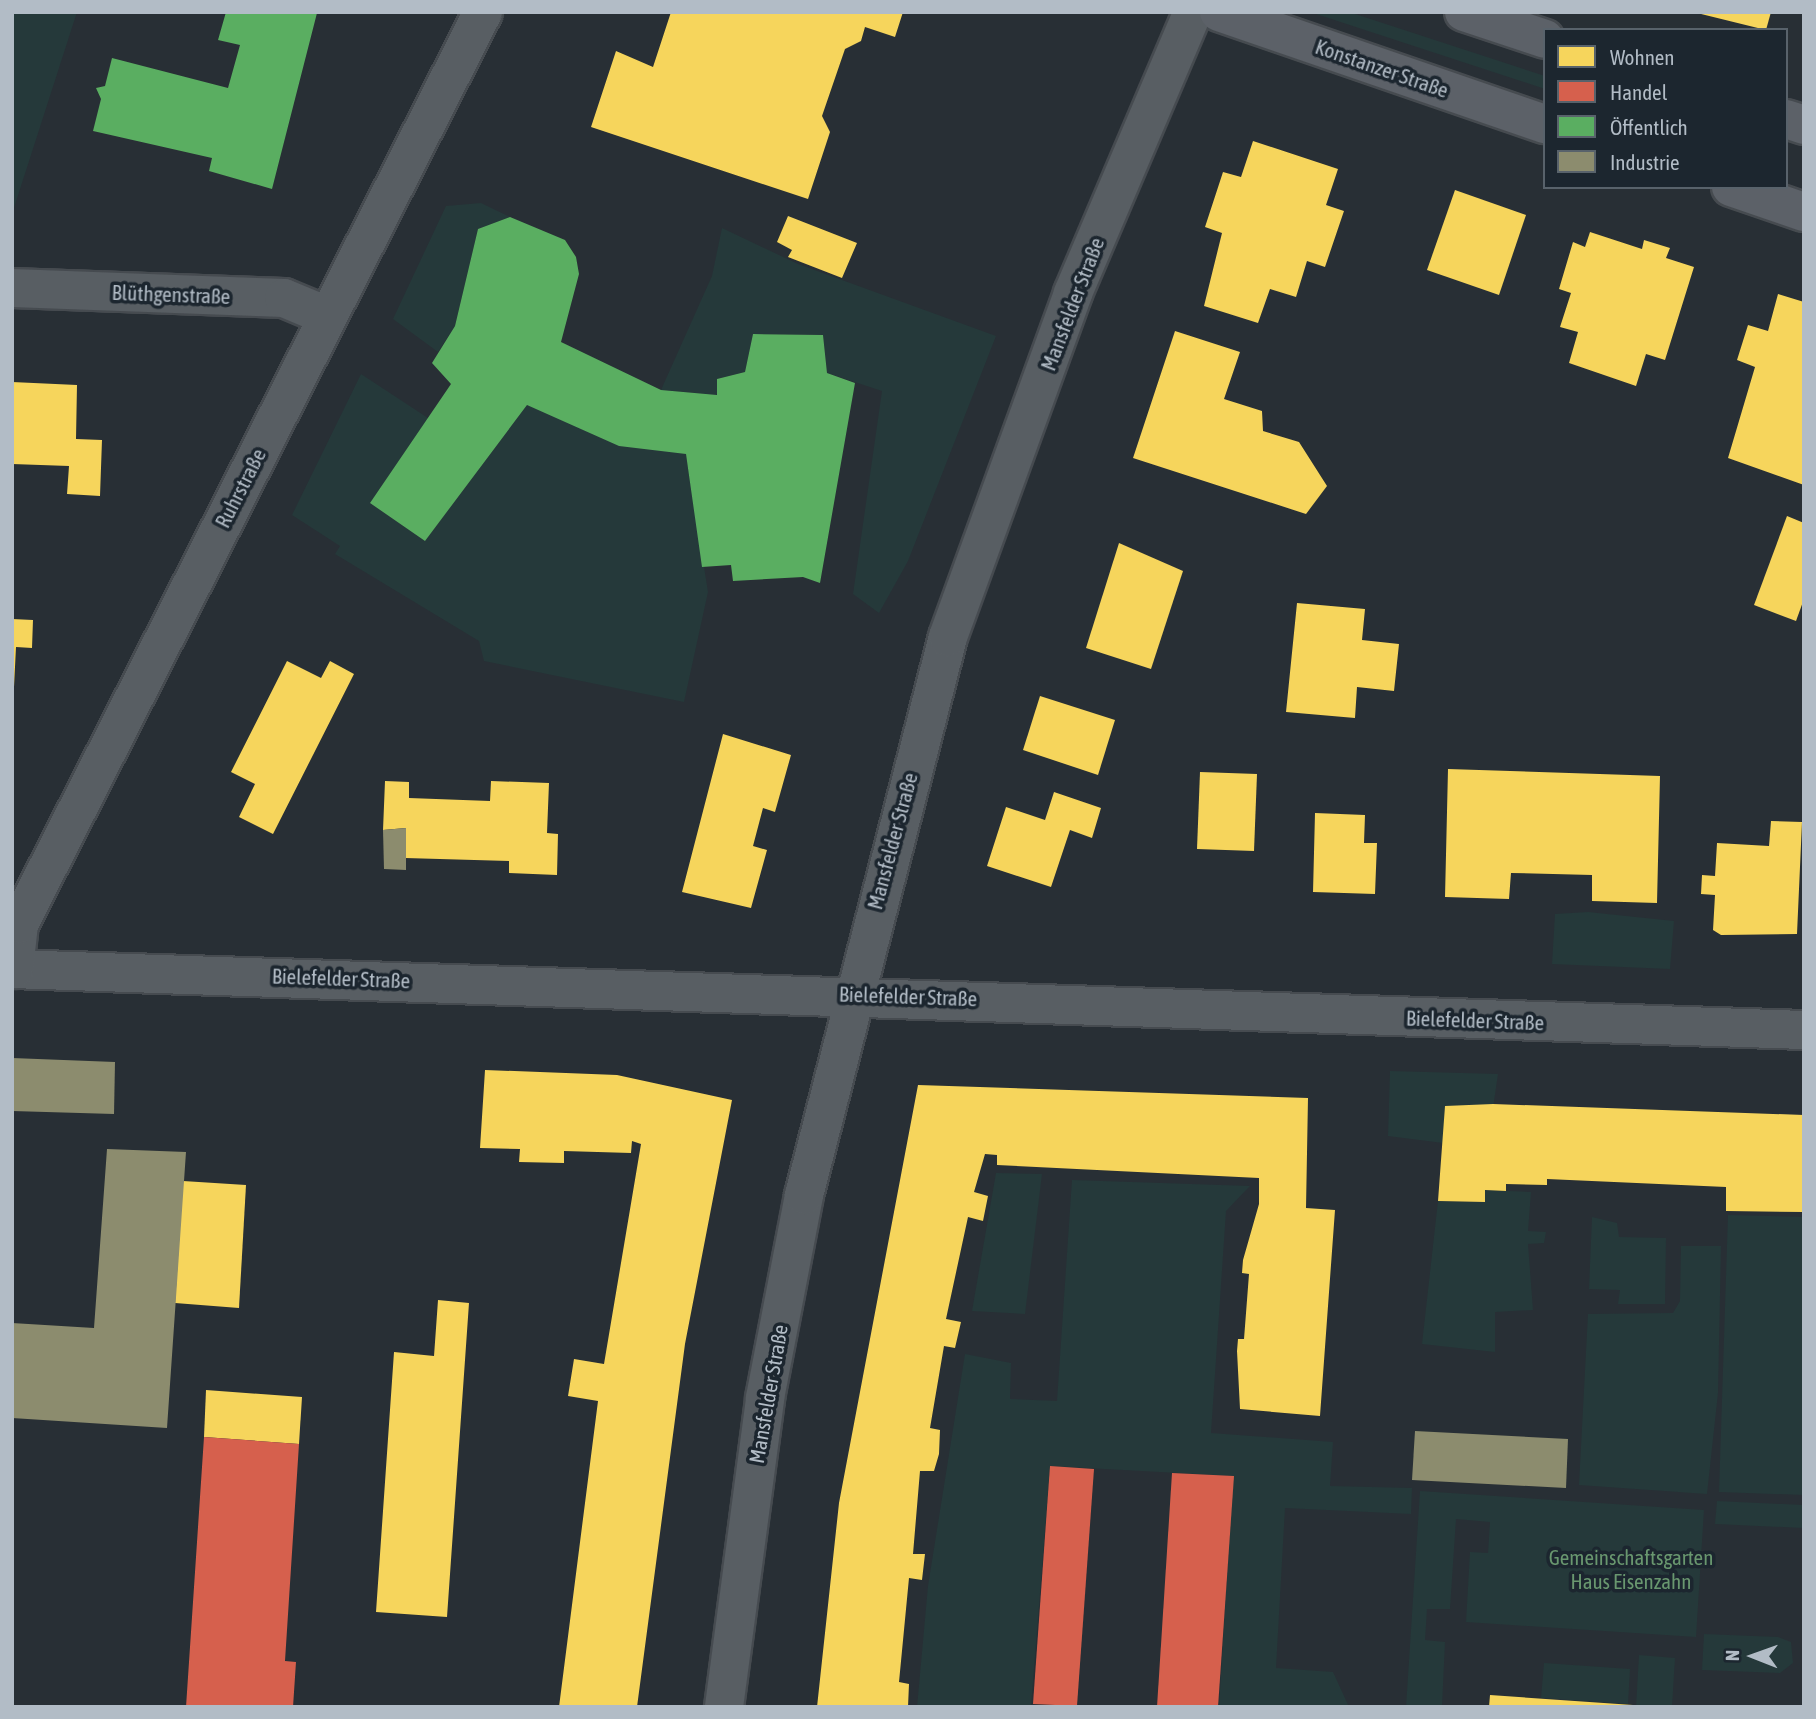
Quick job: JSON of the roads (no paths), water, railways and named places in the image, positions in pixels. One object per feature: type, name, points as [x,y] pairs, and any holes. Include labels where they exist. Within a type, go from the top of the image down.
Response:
[{"type":"main road","name":"Konstanzer Straße","points":[[1219,12],[1543,123]]},
{"type":"main road","points":[[1464,12],[1543,38]]},
{"type":"main road","points":[[1737,189],[1804,212]]},
{"type":"street","name":"Ruhrstraße","points":[[13,969],[19,924],[483,12]]},
{"type":"street","name":"Mansfelder Straße","points":[[724,1707],[765,1398],[851,993],[948,637],[1073,293],[1193,12]]},
{"type":"street","name":"Blüthgenstraße","points":[[12,288],[285,298],[327,316]]},
{"type":"street","name":"Bielefelder Straße","points":[[13,969],[851,993],[1804,1030]]},
{"type":"park label","name":"Gemeinschaftsgarten Haus Eisenzahn","points":[[1631,1569]]}]
